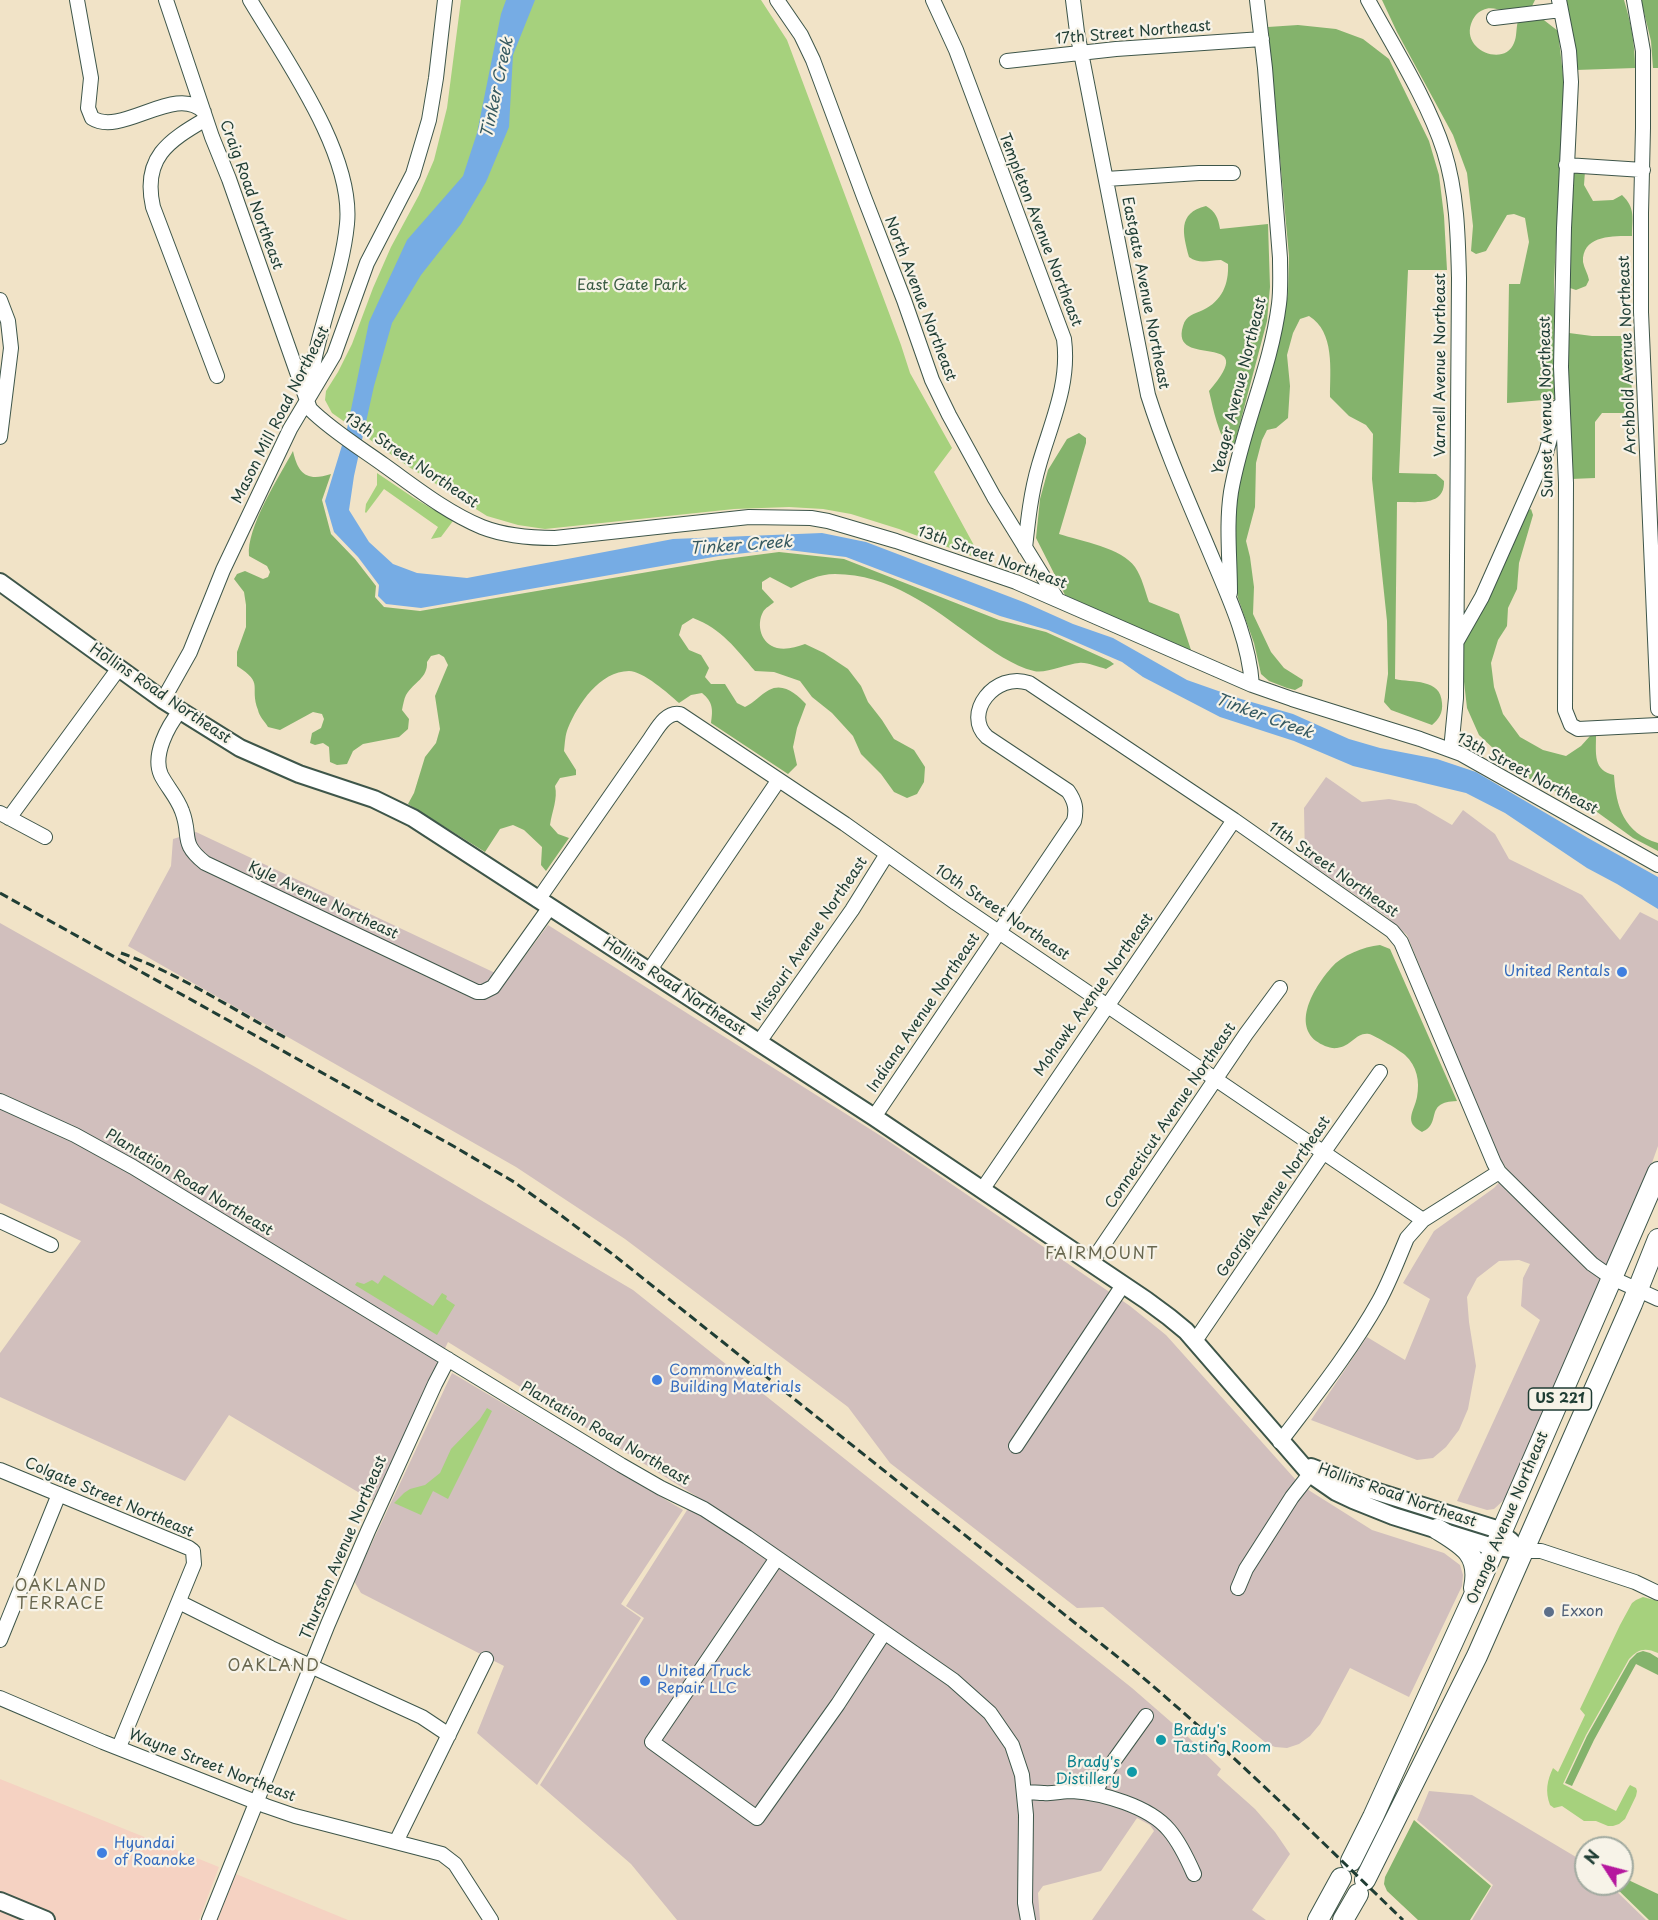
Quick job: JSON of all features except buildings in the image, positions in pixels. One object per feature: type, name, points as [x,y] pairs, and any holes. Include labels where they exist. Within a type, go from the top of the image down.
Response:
[{"type":"highway","name":"Orange Avenue Northeast","points":[[1318,1920],[1373,1817],[1472,1600],[1658,1172]]},
{"type":"highway","name":"Orange Avenue Northeast","points":[[1343,1920],[1362,1887],[1477,1656],[1638,1291],[1658,1239]]},
{"type":"highway","points":[[1437,1529],[1462,1544],[1473,1557],[1476,1578],[1472,1600]]},
{"type":"main road","name":"Hollins Road Northeast","points":[[0,582],[163,700],[240,748],[267,762],[374,799],[413,818],[874,1117],[1091,1263],[1169,1317],[1196,1341],[1304,1468],[1336,1492],[1393,1515],[1437,1529],[1498,1540],[1524,1551]]},
{"type":"main road","name":"Hollins Road Northeast","points":[[1304,1468],[1492,1528],[1498,1540]]},
{"type":"main road","points":[[0,1901],[25,1916],[46,1920]]},
{"type":"street","points":[[77,0],[91,78],[88,108],[92,118],[114,121],[176,104],[193,105],[205,116],[173,140],[160,154],[152,171],[150,195],[217,376]]},
{"type":"street","name":"Craig Road Northeast","points":[[166,0],[306,400]]},
{"type":"street","points":[[250,0],[321,121],[339,165],[346,194],[345,235],[306,400]]},
{"type":"street","name":"Mason Mill Road Northeast","points":[[163,700],[190,652],[245,522],[290,429],[334,355],[368,263],[419,158],[436,78],[445,0]]},
{"type":"street","name":"North Avenue Northeast","points":[[777,0],[801,35],[813,60],[932,380],[982,476],[1057,598]]},
{"type":"street","name":"Templeton Avenue Northeast","points":[[933,0],[956,50],[1064,339],[1065,370],[1061,393],[1038,467],[1025,548]]},
{"type":"street","name":"Eastgate Avenue Northeast","points":[[1073,0],[1148,395],[1158,426],[1247,648],[1252,685]]},
{"type":"street","name":"Yeager Avenue Northeast","points":[[1230,601],[1228,526],[1231,491],[1273,333],[1279,305],[1280,285],[1280,258],[1257,0]]},
{"type":"street","name":"Varnell Avenue Northeast","points":[[1368,0],[1437,132],[1449,168],[1454,198],[1459,278],[1456,698],[1451,750]]},
{"type":"street","name":"Archbold Avenue Northeast","points":[[1634,0],[1644,51],[1641,312],[1658,710]]},
{"type":"street","points":[[1494,18],[1560,5]]},
{"type":"street","name":"Sunset Avenue Northeast","points":[[1560,5],[1569,51],[1571,82],[1566,165],[1561,367],[1566,483],[1565,700],[1567,719],[1578,729],[1658,725]]},
{"type":"street","name":"17th Street Northeast","points":[[1007,61],[1163,45],[1262,39]]},
{"type":"street","points":[[1566,165],[1642,170]]},
{"type":"street","points":[[1106,179],[1233,173]]},
{"type":"street","points":[[0,300],[8,321],[11,348],[0,437]]},
{"type":"street","points":[[1456,642],[1482,597],[1546,453],[1562,392]]},
{"type":"street","name":"13th Street Northeast","points":[[306,400],[310,409],[318,417],[372,457],[462,517],[499,532],[517,536],[555,538],[749,517],[811,518],[848,525],[1057,598],[1252,685],[1451,750],[1488,767],[1658,865]]},
{"type":"street","points":[[45,837],[5,816],[119,668]]},
{"type":"street","name":"11th Street Northeast","points":[[1076,806],[1068,791],[987,738],[979,729],[978,715],[986,698],[999,684],[1012,680],[1029,683],[1234,820],[1396,935],[1406,953],[1499,1172],[1592,1264],[1612,1278],[1658,1299]]},
{"type":"street","name":"Kyle Avenue Northeast","points":[[180,711],[170,723],[165,735],[159,768],[182,810],[190,850],[206,863],[477,992],[493,987],[593,821]]},
{"type":"street","name":"10th Street Northeast","points":[[593,821],[650,739],[671,714],[680,714],[1423,1220]]},
{"type":"street","points":[[649,971],[778,781]]},
{"type":"street","name":"Indiana Avenue Northeast","points":[[874,1117],[1069,830],[1076,813],[1076,806]]},
{"type":"street","name":"Mohawk Avenue Northeast","points":[[982,1190],[1234,820]]},
{"type":"street","name":"Missouri Avenue Northeast","points":[[759,1042],[852,910],[887,854]]},
{"type":"street","name":"Connecticut Avenue Northeast","points":[[1091,1263],[1246,1034],[1280,988]]},
{"type":"street","name":"Georgia Avenue Northeast","points":[[1196,1341],[1380,1072]]},
{"type":"street","name":"Plantation Road Northeast","points":[[0,1101],[85,1140],[133,1167],[656,1485],[704,1509],[953,1680],[990,1713],[1012,1745],[1022,1775],[1025,1792],[1025,1903],[1028,1920]]},
{"type":"street","points":[[1280,1442],[1368,1320],[1407,1238],[1423,1220],[1499,1172]]},
{"type":"street","points":[[0,1221],[51,1245]]},
{"type":"street","points":[[1016,1446],[1123,1285]]},
{"type":"street","name":"Thurston Avenue Northeast","points":[[209,1920],[255,1802],[368,1531],[448,1359]]},
{"type":"street","points":[[1238,1588],[1246,1569],[1292,1497],[1304,1468]]},
{"type":"street","name":"Colgate Street Northeast","points":[[0,1470],[189,1548],[193,1551],[194,1564],[179,1602]]},
{"type":"street","points":[[0,1640],[7,1606],[59,1494]]},
{"type":"street","name":"Hollins Road Northeast","points":[[1524,1551],[1541,1551],[1635,1582],[1656,1592]]},
{"type":"street","points":[[777,1558],[652,1742],[757,1818],[838,1704],[884,1633]]},
{"type":"street","points":[[119,1747],[179,1602],[311,1667],[422,1717],[449,1735]]},
{"type":"street","points":[[396,1842],[486,1659]]},
{"type":"street","name":"Wayne Street Northeast","points":[[0,1698],[255,1802],[295,1816],[442,1854],[455,1863],[491,1920]]},
{"type":"street","points":[[1095,1794],[1103,1776],[1146,1716]]},
{"type":"street","points":[[1025,1792],[1070,1791],[1095,1794],[1137,1808],[1167,1828],[1177,1841],[1194,1874]]},
{"type":"shaded area","points":[[1326,777],[1362,802],[1389,799],[1416,804],[1452,825],[1463,810],[1495,834],[1509,859],[1582,895],[1620,940],[1640,912],[1658,921],[1658,1146],[1648,1174],[1505,1499],[1494,1509],[1487,1510],[1457,1501],[1540,1320],[1521,1306],[1523,1278],[1530,1264],[1519,1260],[1499,1261],[1477,1278],[1467,1297],[1476,1366],[1468,1409],[1459,1430],[1446,1447],[1433,1458],[1417,1460],[1311,1420],[1367,1337],[1405,1360],[1430,1299],[1403,1283],[1434,1231],[1494,1188],[1509,1172],[1497,1154],[1407,935],[1387,917],[1305,860],[1304,808]]},
{"type":"shaded area","points":[[196,832],[508,979],[548,925],[884,1138],[1130,1306],[1166,1335],[1295,1479],[1310,1491],[1372,1530],[1444,1553],[1460,1565],[1463,1575],[1462,1586],[1409,1697],[1350,1668],[1320,1724],[1310,1736],[1299,1744],[1287,1748],[1275,1747],[1266,1743],[1103,1607],[1077,1608],[890,1463],[848,1407],[625,1239],[516,1167],[128,946],[171,866],[173,839]]},
{"type":"shaded area","points":[[0,923],[257,1068],[633,1290],[1132,1688],[1221,1769],[1217,1775],[1255,1809],[1290,1854],[1252,1910],[1266,1920],[1092,1920],[1154,1831],[1150,1825],[1137,1818],[1101,1871],[1043,1886],[1038,1893],[1040,1920],[677,1920],[631,1864],[540,1785],[644,1618],[626,1606],[696,1496],[448,1342],[373,1501],[229,1415],[185,1481],[0,1397],[0,1353],[81,1241],[0,1203]]},
{"type":"shaded area","points":[[452,1373],[683,1510],[621,1604],[641,1618],[537,1785],[477,1733],[504,1666],[361,1593],[354,1581]]},
{"type":"shaded area","points":[[0,1779],[219,1867],[199,1920],[0,1920]]},
{"type":"shaded area","points":[[1429,1791],[1472,1795],[1574,1856],[1574,1896],[1621,1896],[1646,1920],[1472,1920],[1493,1885],[1417,1820]]},
{"type":"shaded area","points":[[236,1874],[348,1920],[217,1920]]},
{"type":"green space","name":"East Gate Park","points":[[461,0],[761,0],[787,40],[910,373],[952,448],[934,472],[982,560],[899,529],[851,514],[823,509],[789,507],[734,509],[545,529],[518,525],[487,516],[409,467],[332,413],[325,400],[326,391],[352,344],[391,247],[419,195],[434,160],[447,108]]},
{"type":"green space","points":[[1382,0],[1535,0],[1532,6],[1519,10],[1488,8],[1476,16],[1471,24],[1470,34],[1473,42],[1486,53],[1494,55],[1509,50],[1515,41],[1518,21],[1540,17],[1558,31],[1564,84],[1554,282],[1556,399],[1507,403],[1509,284],[1520,284],[1529,242],[1525,218],[1514,214],[1507,215],[1486,251],[1476,254],[1471,251],[1473,226],[1467,173],[1453,135]]},
{"type":"green space","points":[[1566,0],[1624,0],[1632,34],[1635,68],[1576,70]]},
{"type":"green space","points":[[1641,0],[1658,0],[1658,68],[1653,68],[1651,41]]},
{"type":"green space","points":[[1298,25],[1336,29],[1363,39],[1389,59],[1429,141],[1439,175],[1447,270],[1408,270],[1399,473],[1436,474],[1444,481],[1443,490],[1439,496],[1427,501],[1397,502],[1395,679],[1424,683],[1437,689],[1442,710],[1439,718],[1432,725],[1391,710],[1384,702],[1388,674],[1387,621],[1372,479],[1373,434],[1366,425],[1349,416],[1330,397],[1327,342],[1317,323],[1309,316],[1300,319],[1293,333],[1287,355],[1290,386],[1288,418],[1276,428],[1267,430],[1262,440],[1256,463],[1255,507],[1246,541],[1254,587],[1253,614],[1271,652],[1284,668],[1303,680],[1302,686],[1295,690],[1287,688],[1269,681],[1261,674],[1254,643],[1238,598],[1235,575],[1235,508],[1239,482],[1288,294],[1289,256],[1268,27]]},
{"type":"green space","points":[[1572,171],[1585,171],[1584,185],[1593,201],[1613,200],[1622,195],[1629,204],[1633,219],[1632,236],[1600,239],[1588,247],[1584,253],[1583,262],[1589,280],[1586,286],[1576,290],[1570,288],[1568,283]]},
{"type":"green space","points":[[1206,206],[1216,216],[1220,229],[1268,224],[1270,287],[1267,321],[1234,446],[1230,452],[1219,430],[1209,391],[1223,372],[1226,361],[1221,355],[1189,346],[1182,339],[1186,319],[1215,302],[1226,285],[1228,264],[1221,260],[1201,261],[1189,257],[1184,233],[1186,219],[1197,209]]},
{"type":"green space","points":[[1569,333],[1592,336],[1629,336],[1633,413],[1602,413],[1595,422],[1595,478],[1571,479]]},
{"type":"green space","points":[[1079,433],[1086,438],[1086,443],[1059,534],[1111,550],[1129,560],[1140,575],[1149,602],[1179,614],[1192,653],[1065,595],[1036,538],[1040,499],[1048,470],[1067,439]]},
{"type":"green space","points":[[293,451],[298,465],[305,474],[316,477],[331,474],[322,500],[331,534],[376,586],[375,597],[384,607],[420,611],[718,560],[779,552],[844,559],[999,620],[1046,632],[1114,664],[1106,669],[1082,663],[1039,672],[1034,671],[1002,657],[943,615],[892,586],[855,576],[829,574],[812,578],[791,588],[770,577],[762,582],[762,589],[774,602],[764,611],[760,623],[761,633],[767,643],[781,649],[805,644],[848,669],[894,739],[914,750],[925,767],[924,782],[917,794],[907,798],[894,792],[881,774],[861,754],[853,736],[832,713],[812,697],[800,681],[774,672],[755,671],[735,647],[720,634],[693,618],[682,625],[679,635],[689,650],[701,655],[709,668],[705,677],[711,684],[725,684],[737,703],[745,707],[769,690],[779,687],[794,693],[806,704],[793,747],[797,765],[788,774],[711,723],[711,706],[702,693],[691,695],[679,703],[641,675],[629,671],[618,672],[591,690],[567,731],[564,751],[576,770],[576,775],[560,778],[555,786],[550,825],[558,834],[569,838],[546,871],[541,865],[542,847],[524,830],[513,825],[500,829],[485,852],[408,804],[414,793],[425,757],[436,743],[440,729],[435,696],[448,665],[444,657],[439,654],[431,656],[423,676],[405,697],[402,710],[409,719],[408,729],[399,737],[363,744],[353,751],[347,764],[337,765],[330,762],[329,747],[323,743],[315,745],[310,743],[312,733],[321,728],[324,719],[322,714],[313,712],[280,730],[268,727],[261,717],[256,702],[254,682],[237,666],[237,652],[246,627],[246,605],[244,592],[234,579],[237,574],[245,571],[263,579],[268,577],[270,572],[267,566],[249,556],[249,545],[258,517]]},
{"type":"green space","points":[[377,473],[453,521],[441,537],[431,539],[438,527],[384,489],[365,512],[366,504],[377,485]]},
{"type":"green space","points":[[1531,509],[1533,515],[1519,563],[1517,589],[1508,608],[1507,626],[1498,640],[1491,663],[1494,687],[1503,714],[1520,737],[1543,750],[1566,756],[1581,746],[1590,736],[1596,736],[1597,760],[1602,770],[1614,775],[1617,798],[1624,817],[1637,833],[1658,843],[1658,851],[1633,838],[1597,812],[1530,779],[1512,766],[1479,735],[1467,708],[1463,673],[1464,644],[1527,511]]},
{"type":"green space","points":[[1380,945],[1390,949],[1457,1101],[1440,1105],[1432,1124],[1422,1132],[1411,1120],[1417,1097],[1418,1080],[1415,1069],[1405,1055],[1369,1034],[1360,1035],[1342,1047],[1329,1047],[1316,1041],[1309,1033],[1306,1024],[1306,1014],[1313,994],[1331,968],[1353,952]]},
{"type":"green space","points":[[384,1275],[433,1306],[442,1293],[455,1305],[437,1335],[355,1285],[357,1282],[364,1284],[372,1280],[378,1284]]},
{"type":"green space","points":[[487,1408],[492,1411],[448,1499],[433,1491],[421,1515],[394,1503],[410,1489],[425,1485],[440,1473],[451,1449],[480,1419]]},
{"type":"green space","points":[[1643,1597],[1658,1601],[1658,1653],[1642,1650],[1629,1659],[1586,1735],[1563,1784],[1616,1811],[1630,1785],[1636,1788],[1636,1796],[1625,1819],[1619,1824],[1608,1826],[1596,1821],[1584,1821],[1562,1806],[1554,1808],[1548,1800],[1547,1786],[1553,1768],[1558,1772],[1585,1715],[1580,1709],[1620,1625],[1632,1603]]},
{"type":"green space","points":[[1643,1651],[1658,1658],[1658,1675],[1636,1664],[1594,1740],[1572,1786],[1565,1783],[1587,1736],[1630,1660]]},
{"type":"green space","points":[[1414,1820],[1491,1886],[1470,1920],[1418,1920],[1387,1891],[1384,1884],[1385,1877]]},
{"type":"green space","points":[[1634,1883],[1658,1894],[1658,1920],[1649,1920],[1624,1896],[1634,1896]]},
{"type":"water","name":"Tinker Creek","points":[[506,0],[535,0],[513,55],[509,127],[486,182],[461,224],[421,275],[392,323],[374,386],[354,476],[349,510],[369,542],[393,564],[417,573],[467,578],[673,539],[822,533],[866,542],[1113,638],[1187,680],[1293,714],[1349,739],[1380,748],[1437,759],[1476,772],[1658,877],[1658,909],[1587,868],[1505,813],[1466,793],[1353,766],[1294,741],[1220,717],[1143,677],[1122,662],[1048,630],[1000,616],[846,557],[780,549],[719,556],[421,608],[386,604],[378,596],[379,585],[358,557],[334,532],[325,501],[347,429],[369,322],[407,240],[463,176],[477,133],[501,14]]},
{"type":"railway","points":[[0,893],[455,1147],[514,1182],[558,1213],[1134,1670],[1237,1761],[1403,1920]]},
{"type":"railway","points":[[121,953],[185,981],[286,1038]]},
{"type":"place","name":"United Rentals","points":[[1622,972]]},
{"type":"place","name":"Commonwealth Building Materials","points":[[657,1380]]},
{"type":"place","name":"Exxon","points":[[1549,1612]]},
{"type":"place","name":"United Truck Repair LLC","points":[[645,1681]]},
{"type":"place","name":"Brady's Tasting Room","points":[[1161,1740]]},
{"type":"place","name":"Brady's Distillery","points":[[1132,1772]]},
{"type":"place","name":"Hyundai of Roanoke","points":[[102,1853]]},
{"type":"district","name":"FAIRMOUNT","points":[[1102,1255]]},
{"type":"district","name":"OAKLAND TERRACE","points":[[61,1596]]},
{"type":"district","name":"OAKLAND","points":[[274,1667]]}]
